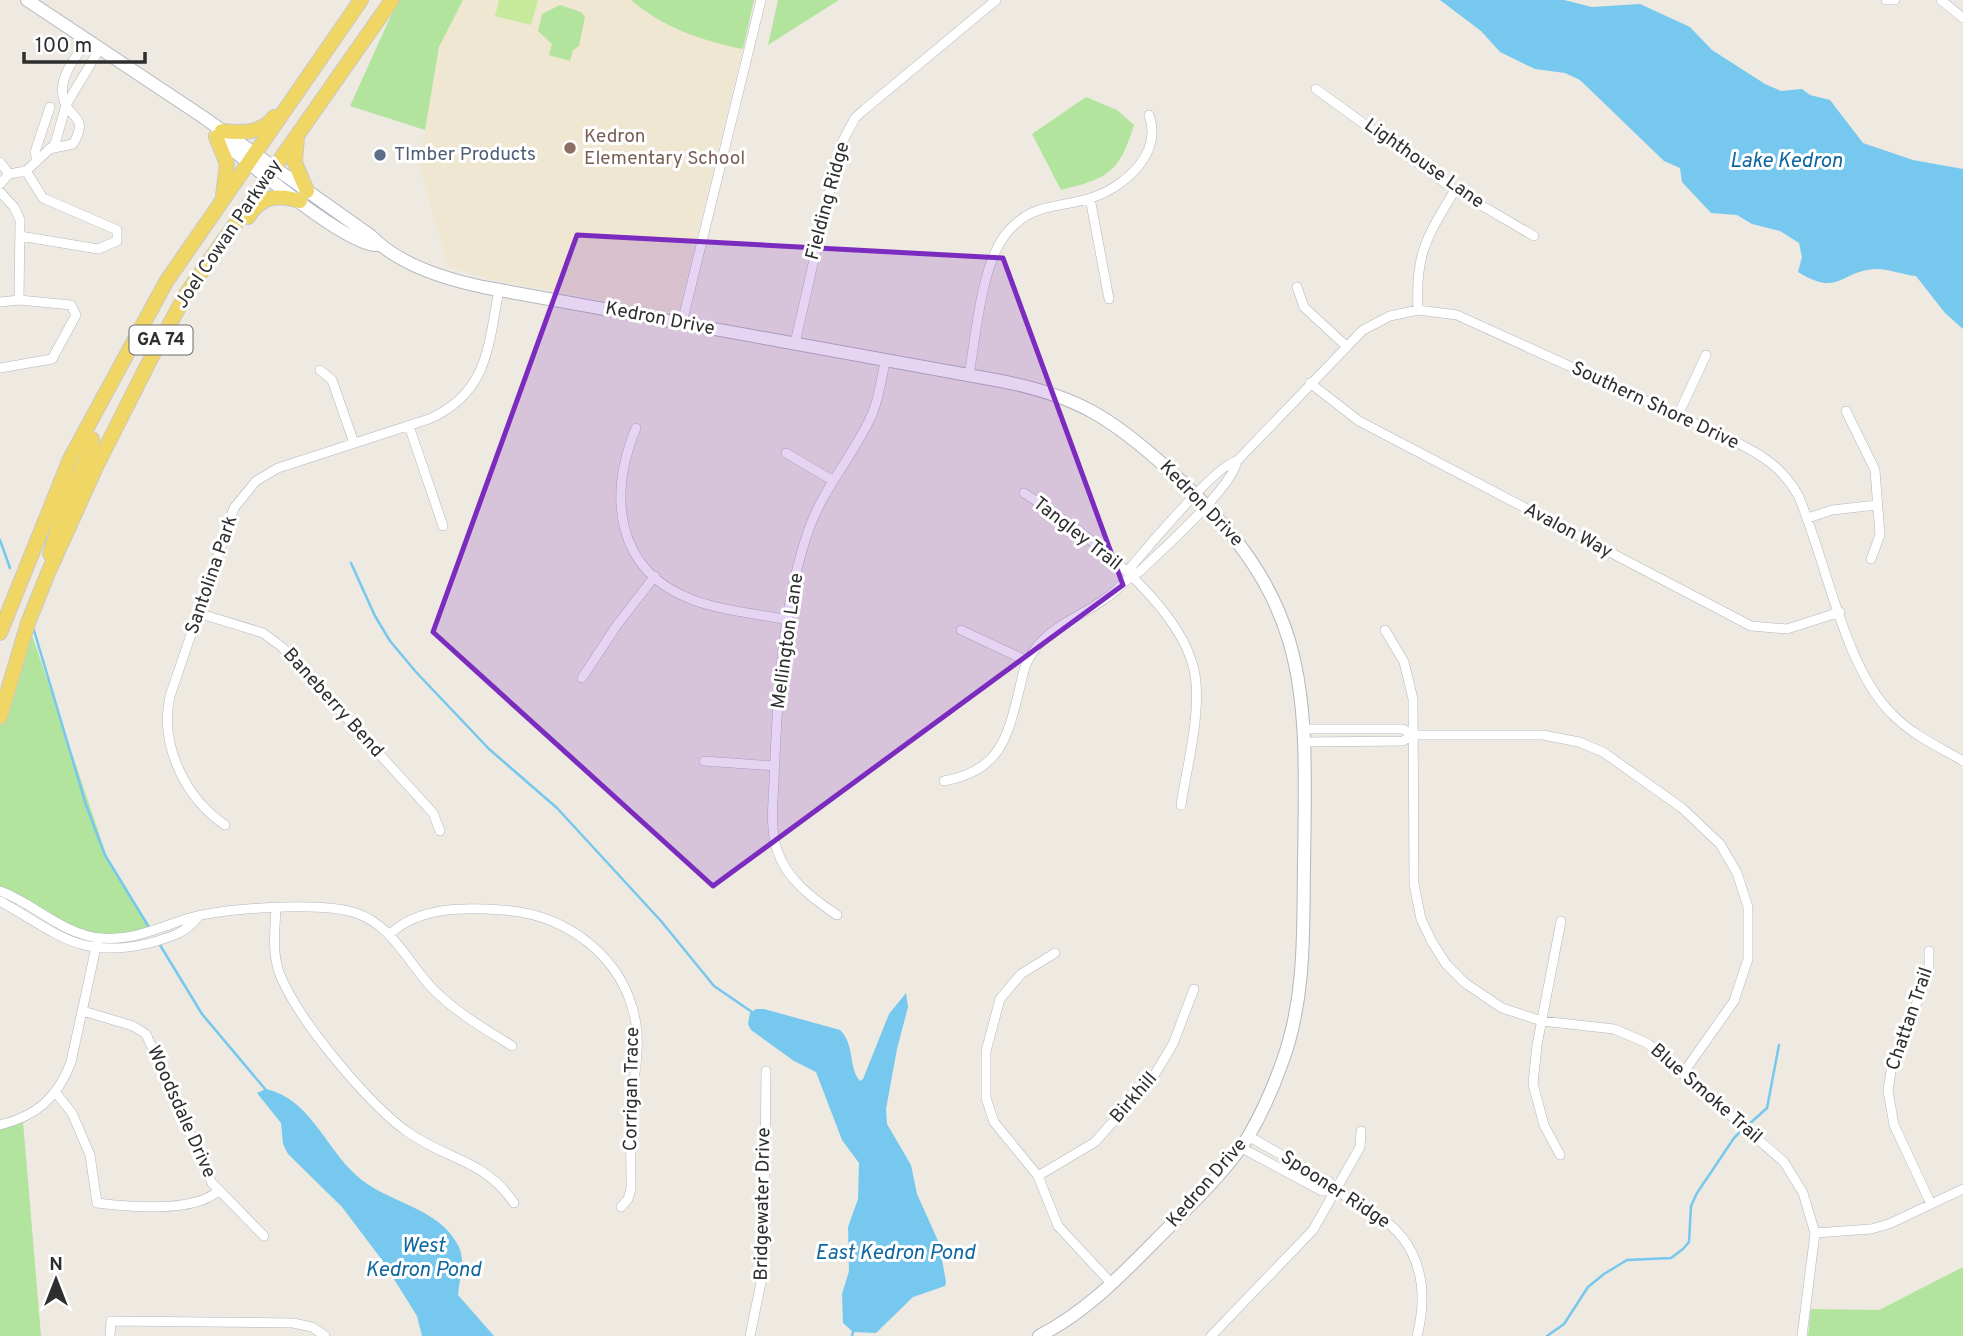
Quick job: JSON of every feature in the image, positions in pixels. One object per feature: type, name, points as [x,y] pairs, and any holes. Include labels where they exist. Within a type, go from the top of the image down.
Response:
[{"type":"main road","name":"Joel Cowan Parkway","points":[[0,717],[28,623],[48,573],[115,429],[186,294],[324,53],[361,0]]},
{"type":"main road","name":"Joel Cowan Parkway","points":[[0,633],[13,595],[82,437],[166,282],[221,203],[298,132],[392,0]]},
{"type":"main road","points":[[261,165],[271,142],[315,80],[334,39]]},
{"type":"main road","points":[[221,203],[227,164],[219,134],[249,132],[267,125],[307,68],[324,53]]},
{"type":"main road","points":[[186,294],[205,279],[254,208],[264,200],[304,196],[295,163],[298,132]]},
{"type":"main road","points":[[48,573],[51,546],[63,511],[91,448],[92,439],[82,437]]},
{"type":"street","name":"Kedron Drive","points":[[28,0],[304,196],[371,236],[379,246],[441,275],[499,290],[1036,388],[1094,410],[1138,442],[1206,504],[1246,551],[1279,610],[1297,667],[1305,736],[1304,931],[1299,1003],[1283,1060],[1244,1142],[1211,1184],[1112,1284],[1075,1316],[1039,1336]]},
{"type":"street","points":[[682,323],[761,0]]},
{"type":"street","name":"Fielding Ridge","points":[[795,342],[811,262],[844,137],[865,109],[996,0]]},
{"type":"street","points":[[1886,0],[1895,0]]},
{"type":"street","points":[[1941,0],[1963,18]]},
{"type":"street","points":[[49,149],[73,144],[80,132],[79,120],[62,96],[65,75],[87,41]]},
{"type":"street","points":[[0,184],[9,174],[26,171],[55,144],[66,105],[99,50]]},
{"type":"street","name":"Lighthouse Lane","points":[[1316,89],[1455,190],[1534,236]]},
{"type":"street","points":[[37,161],[35,152],[50,107]]},
{"type":"street","points":[[969,375],[989,269],[998,245],[1018,221],[1034,212],[1062,202],[1090,198],[1124,181],[1145,157],[1153,136],[1150,115]]},
{"type":"street","points":[[0,162],[9,174]]},
{"type":"street","points":[[20,236],[98,248],[117,241],[117,230],[43,198],[26,171]]},
{"type":"street","points":[[1418,310],[1417,271],[1422,250],[1455,190]]},
{"type":"street","points":[[0,192],[14,207],[20,220],[19,300]]},
{"type":"street","points":[[1090,198],[1109,299]]},
{"type":"street","points":[[1297,287],[1304,307],[1345,345]]},
{"type":"street","name":"Santolina Park","points":[[225,825],[209,814],[196,797],[178,765],[166,733],[170,696],[230,518],[245,493],[256,481],[278,468],[409,426],[452,407],[477,380],[486,358],[499,290]]},
{"type":"street","points":[[0,302],[19,300],[71,304],[76,315],[52,359],[0,368]]},
{"type":"street","name":"Southern Shore Drive","points":[[1129,576],[1131,567],[1196,494],[1225,466],[1237,461],[1345,345],[1375,323],[1418,310],[1457,315],[1678,415],[1772,462],[1789,480],[1808,518],[1867,680],[1889,712],[1919,735],[1963,761]]},
{"type":"street","points":[[1678,415],[1706,355]]},
{"type":"street","name":"Mellington Lane","points":[[837,915],[806,893],[793,879],[777,850],[773,819],[780,675],[806,539],[819,504],[872,414],[885,360]]},
{"type":"street","points":[[320,370],[332,380],[354,443]]},
{"type":"street","name":"Avalon Way","points":[[1310,383],[1359,421],[1751,626],[1787,629],[1840,612]]},
{"type":"street","points":[[1846,411],[1875,470],[1880,535],[1871,559]]},
{"type":"street","points":[[409,426],[443,526]]},
{"type":"street","points":[[636,428],[620,474],[621,519],[635,550],[655,576],[681,594],[706,604],[789,620]]},
{"type":"street","points":[[786,453],[832,480]]},
{"type":"street","name":"Southern Shore Drive","points":[[1129,576],[1139,572],[1206,504],[1234,470],[1237,461]]},
{"type":"street","name":"Tangley Trail","points":[[1024,493],[1060,516],[1129,576],[1175,627],[1189,654],[1196,681],[1194,730],[1181,806]]},
{"type":"street","points":[[1808,518],[1832,510],[1877,505]]},
{"type":"street","points":[[582,678],[655,576]]},
{"type":"street","points":[[944,781],[969,776],[998,750],[1010,724],[1027,661],[1048,633],[1109,597],[1129,576]]},
{"type":"street","name":"Baneberry Bend","points":[[198,613],[263,633],[282,647],[433,813],[440,831]]},
{"type":"street","points":[[961,630],[1027,661]]},
{"type":"street","name":"Blue Smoke Trail","points":[[1385,630],[1405,663],[1413,699],[1414,884],[1419,910],[1432,942],[1446,964],[1482,997],[1511,1012],[1542,1021],[1624,1032],[1647,1043],[1684,1072],[1795,1176],[1807,1202],[1815,1233],[1802,1336]]},
{"type":"street","points":[[1305,736],[1403,729],[1412,735],[1543,735],[1579,742],[1603,752],[1682,808],[1720,844],[1737,873],[1748,907],[1748,959],[1734,1001],[1684,1072]]},
{"type":"street","points":[[704,761],[775,766]]},
{"type":"street","points":[[0,891],[38,910],[59,925],[98,938],[146,933],[185,919],[223,910],[341,909],[370,919],[391,933],[435,991],[468,1019],[512,1046]]},
{"type":"street","points":[[0,901],[79,945],[96,948],[130,948],[166,939],[190,927],[197,918]]},
{"type":"street","points":[[276,908],[275,954],[280,973],[322,1042],[397,1123],[418,1138],[489,1174],[514,1203]]},
{"type":"street","points":[[32,920],[38,910]]},
{"type":"street","name":"Corrigan Trace","points":[[391,933],[402,923],[444,911],[514,911],[561,923],[579,934],[603,956],[623,986],[636,1024],[631,1189],[628,1199],[621,1207]]},
{"type":"street","points":[[1559,1155],[1544,1125],[1533,1084],[1561,921]]},
{"type":"street","points":[[0,1125],[33,1113],[56,1093],[71,1062],[98,938]]},
{"type":"street","name":"Chattan Trail","points":[[1929,951],[1929,973],[1892,1064],[1888,1091],[1894,1125],[1931,1204]]},
{"type":"street","points":[[1055,953],[1021,974],[1000,999],[990,1028],[984,1072],[986,1098],[994,1122],[1038,1177],[1058,1226],[1112,1284]]},
{"type":"street","name":"Birkhill","points":[[1038,1177],[1095,1142],[1156,1074],[1172,1044],[1194,989]]},
{"type":"street","name":"Woodsdale Drive","points":[[83,1011],[133,1026],[146,1034],[217,1192],[264,1236]]},
{"type":"street","name":"Bridgewater Drive","points":[[750,1336],[764,1268],[766,1070]]},
{"type":"street","points":[[56,1093],[72,1113],[90,1155],[97,1203],[188,1205],[209,1198],[217,1192]]},
{"type":"street","points":[[1211,1336],[1300,1246],[1336,1191],[1360,1147],[1361,1131]]},
{"type":"street","name":"Spooner Ridge","points":[[1244,1142],[1328,1181],[1336,1191],[1387,1222],[1411,1249],[1420,1269],[1423,1289],[1417,1336]]},
{"type":"street","points":[[1815,1233],[1871,1229],[1963,1189]]},
{"type":"street","points":[[110,1336],[111,1321],[293,1323],[312,1327],[325,1336]]},
{"type":"highlighted area","points":[[577,235],[1003,258],[1123,585],[713,886],[433,632]]},
{"type":"shaded area","name":"Kedron Elementary School","points":[[463,0],[754,0],[678,314],[494,280],[448,267],[419,165],[439,47]]},
{"type":"green space","points":[[398,0],[463,0],[439,47],[425,130],[350,106]]},
{"type":"green space","points":[[499,0],[538,0],[531,25],[495,16]]},
{"type":"green space","points":[[631,0],[754,0],[743,49],[683,32],[643,10]]},
{"type":"green space","points":[[778,0],[839,0],[768,45]]},
{"type":"green space","points":[[560,5],[581,12],[585,17],[579,46],[573,50],[570,61],[549,55],[552,44],[538,31],[542,14]]},
{"type":"green space","points":[[1086,97],[1117,110],[1134,125],[1123,154],[1110,171],[1091,182],[1061,190],[1032,134]]},
{"type":"green space","points":[[28,623],[108,860],[153,931],[109,938],[59,924],[0,890],[0,717]]},
{"type":"green space","points":[[23,1121],[41,1336],[0,1336],[0,1124]]},
{"type":"green space","points":[[1963,1267],[1963,1336],[1808,1336],[1811,1309],[1879,1310]]},
{"type":"water","name":"Lake Kedron","points":[[1440,0],[1564,0],[1592,7],[1640,4],[1690,27],[1712,50],[1765,84],[1781,91],[1802,89],[1810,95],[1830,100],[1863,143],[1913,160],[1963,169],[1963,329],[1945,313],[1916,276],[1877,269],[1865,270],[1832,283],[1823,283],[1798,272],[1802,257],[1799,243],[1780,231],[1752,224],[1737,215],[1711,213],[1682,182],[1680,168],[1664,161],[1580,80],[1565,73],[1535,69],[1500,52],[1481,31]]},
{"type":"water","name":"East Kedron Pond","points":[[906,993],[908,1007],[886,1109],[887,1124],[911,1165],[917,1194],[939,1243],[946,1282],[945,1286],[913,1297],[876,1333],[853,1332],[843,1323],[842,1294],[849,1271],[848,1227],[858,1199],[859,1163],[842,1140],[816,1072],[794,1061],[751,1030],[748,1024],[750,1013],[756,1009],[764,1009],[840,1030],[848,1042],[854,1069],[860,1081],[889,1014]]},
{"type":"water","name":"West Kedron Pond","points":[[266,1089],[294,1102],[356,1175],[382,1193],[426,1214],[450,1233],[459,1247],[462,1259],[458,1295],[494,1336],[422,1336],[417,1316],[382,1260],[342,1207],[288,1154],[283,1144],[281,1123],[257,1093]]},
{"type":"waterway","points":[[0,540],[10,568]]},
{"type":"waterway","points":[[351,563],[375,616],[390,641],[416,672],[489,749],[557,808],[661,921],[714,986],[752,1012]]},
{"type":"waterway","points":[[33,627],[86,805],[105,855],[150,929]]},
{"type":"waterway","points":[[160,945],[202,1014],[265,1089]]},
{"type":"waterway","points":[[1747,1126],[1767,1108],[1779,1045]]},
{"type":"waterway","points":[[1547,1336],[1564,1324],[1588,1287],[1604,1274],[1627,1260],[1671,1258],[1683,1249],[1689,1242],[1691,1206],[1697,1193],[1742,1130]]},
{"type":"waterway","points":[[852,1336],[853,1332]]},
{"type":"place","name":"Kedron Elementary School","points":[[570,148]]},
{"type":"place","name":"TImber Products","points":[[380,155]]}]
